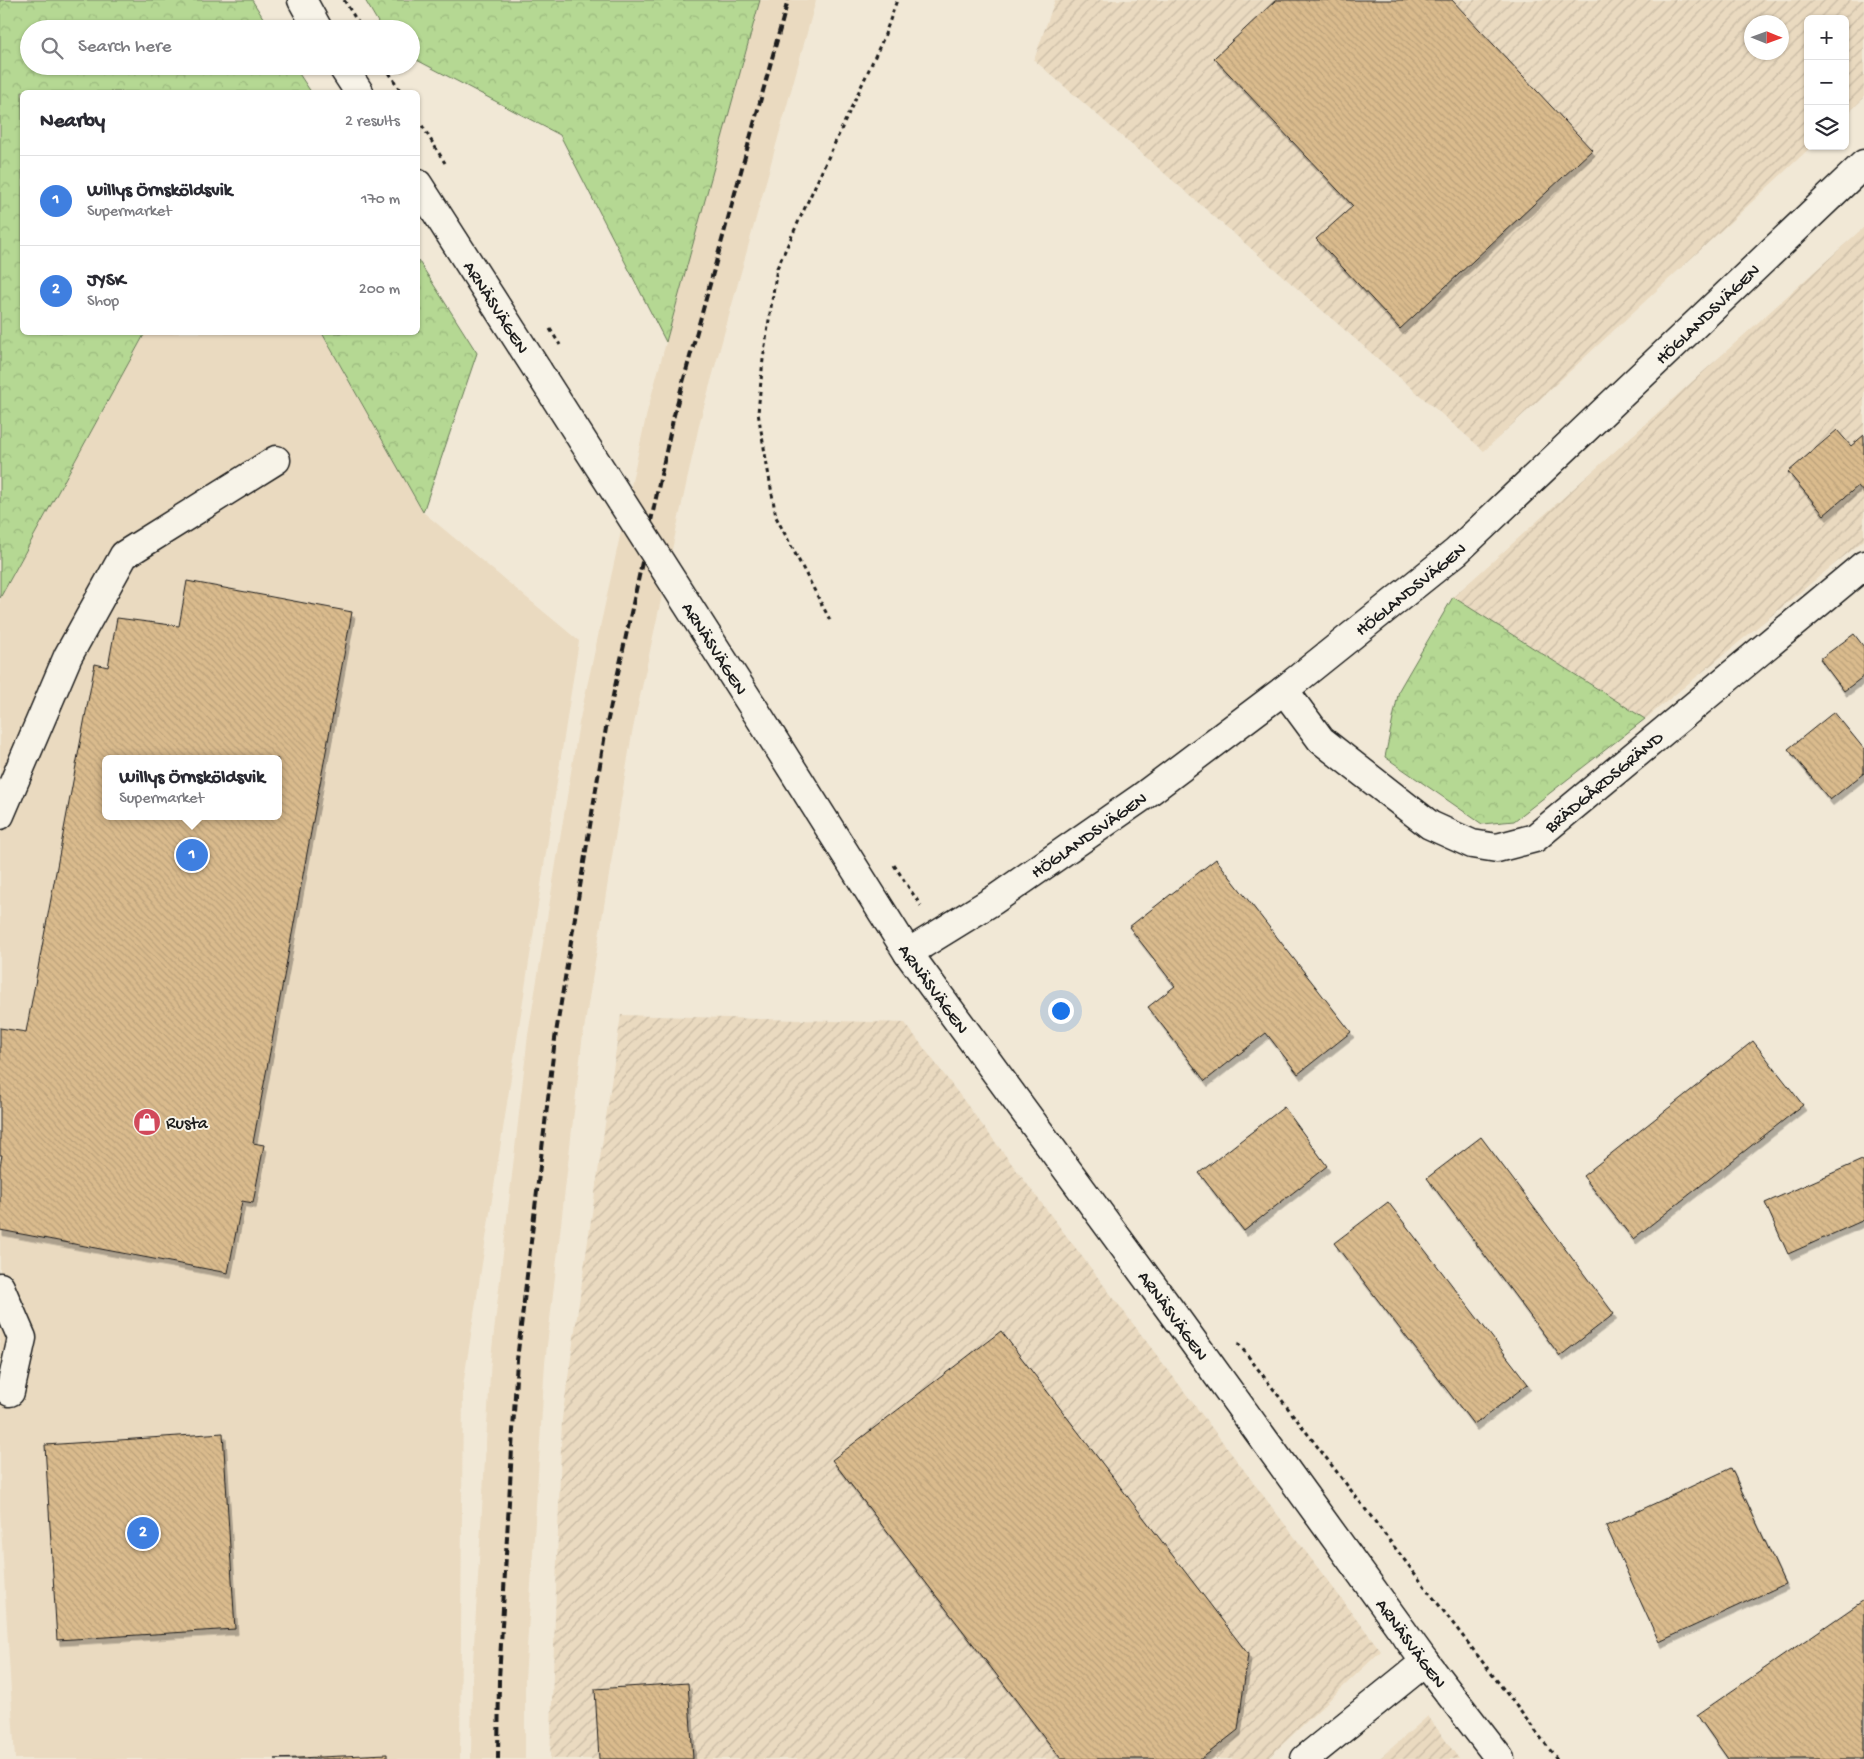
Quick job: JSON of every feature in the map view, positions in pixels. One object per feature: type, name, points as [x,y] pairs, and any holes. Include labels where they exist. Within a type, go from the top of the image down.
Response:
[{"type":"street","points":[[302,0],[313,20]]},
{"type":"street","points":[[348,75],[358,90]]},
{"type":"street","name":"HÖGLANDSVÄGEN","points":[[908,953],[994,900],[1142,797],[1284,690],[1456,552],[1864,164]]},
{"type":"street","name":"ARNÄSVÄGEN","points":[[420,187],[908,953],[1172,1311],[1425,1662],[1500,1759]]},
{"type":"street","points":[[0,815],[68,656],[124,555],[276,460]]},
{"type":"street","name":"BRÄDGÅRDSGRÄND","points":[[1284,690],[1321,740],[1430,825],[1472,844],[1497,848],[1536,838],[1864,565]]},
{"type":"street","points":[[0,1287],[22,1338],[10,1392]]},
{"type":"street","points":[[1304,1759],[1425,1662]]},
{"type":"path","points":[[344,0],[356,20]]},
{"type":"path","points":[[830,620],[776,516],[758,413],[763,359],[777,268],[884,37],[897,0]]},
{"type":"path","points":[[391,75],[400,90]]},
{"type":"path","points":[[890,860],[938,934]]},
{"type":"path","points":[[1232,1336],[1557,1759]]},
{"type":"shaded area","points":[[760,0],[816,0],[700,421],[632,733],[582,1042],[545,1363],[525,1680],[525,1759],[471,1759],[472,1678],[491,1358],[528,1035],[579,723],[648,408]]},
{"type":"shaded area","points":[[1055,0],[1864,0],[1864,98],[1849,112],[1849,15],[1804,15],[1804,150],[1808,150],[1484,451],[1034,60]]},
{"type":"shaded area","points":[[1864,227],[1864,540],[1645,719],[1453,597]]},
{"type":"shaded area","points":[[144,335],[323,335],[423,512],[579,641],[463,1386],[460,1759],[15,1759],[0,1509],[0,598]]},
{"type":"shaded area","points":[[621,1015],[905,1023],[1381,1651],[1267,1759],[550,1759],[562,1419]]},
{"type":"shaded area","points":[[1428,1716],[1459,1759],[1379,1759]]},
{"type":"green space","points":[[0,0],[252,0],[264,20],[20,20],[20,75],[300,75],[310,90],[20,90],[20,335],[144,335],[0,598]]},
{"type":"green space","points":[[365,0],[760,0],[666,342],[560,135],[420,62],[420,20],[377,20]]},
{"type":"green space","points":[[420,263],[477,353],[423,512],[323,335],[420,335]]},
{"type":"green space","points":[[1453,597],[1645,719],[1514,821],[1482,824],[1385,757],[1399,690]]},
{"type":"building","points":[[1276,0],[1452,0],[1592,150],[1400,329],[1316,239],[1353,206],[1214,58]]},
{"type":"building","points":[[1837,430],[1851,446],[1864,435],[1864,493],[1858,486],[1824,515],[1788,472]]},
{"type":"building","points":[[187,581],[352,612],[253,1143],[264,1145],[253,1203],[242,1201],[228,1273],[0,1230],[0,1166],[2,1155],[0,1155],[0,1028],[26,1032],[95,664],[108,667],[117,618],[179,626]]},
{"type":"building","points":[[1854,634],[1864,647],[1864,676],[1844,691],[1820,659]]},
{"type":"building","points":[[1834,712],[1864,749],[1864,773],[1830,800],[1788,749]]},
{"type":"building","points":[[1216,859],[1351,1032],[1298,1074],[1266,1033],[1205,1081],[1148,1007],[1175,986],[1129,927]]},
{"type":"building","points":[[1753,1041],[1803,1105],[1633,1239],[1583,1176]]},
{"type":"building","points":[[1284,1107],[1327,1166],[1244,1231],[1199,1173]]},
{"type":"building","points":[[1481,1137],[1614,1314],[1560,1356],[1427,1178]]},
{"type":"building","points":[[1862,1160],[1864,1163],[1864,1220],[1788,1254],[1765,1203]]},
{"type":"building","points":[[1388,1202],[1528,1384],[1474,1425],[1334,1243]]},
{"type":"building","points":[[1001,1331],[1248,1654],[1238,1730],[1201,1759],[1061,1759],[832,1460]]},
{"type":"building","points":[[223,1433],[235,1629],[57,1640],[45,1445]]},
{"type":"building","points":[[1731,1468],[1785,1584],[1659,1642],[1606,1526]]},
{"type":"building","points":[[1864,1600],[1864,1759],[1728,1759],[1697,1715]]},
{"type":"building","points":[[688,1683],[693,1759],[599,1759],[595,1689]]},
{"type":"building","points":[[387,1754],[387,1759],[275,1759]]},
{"type":"railway","points":[[498,1759],[499,1679],[517,1360],[555,1039],[606,728],[674,415],[788,0]]},
{"type":"place","name":"Willys Örnsköldsvik","points":[[192,855]]},
{"type":"place","name":"Rusta","points":[[147,1122]]},
{"type":"place","name":"JYSK","points":[[143,1533]]}]
